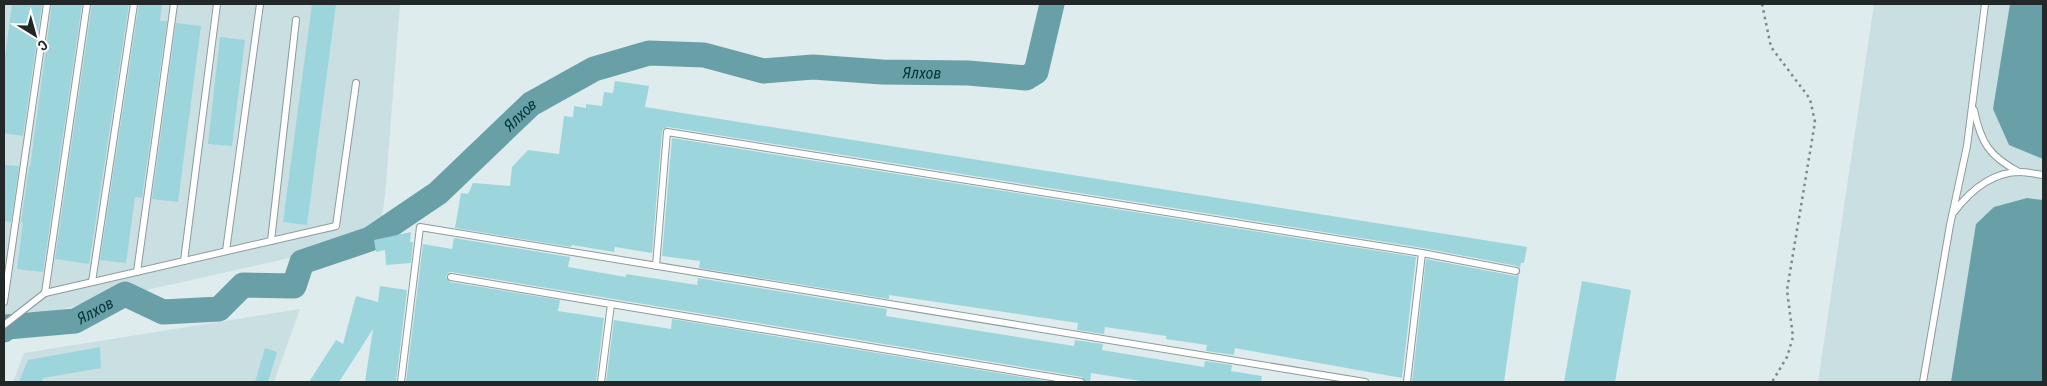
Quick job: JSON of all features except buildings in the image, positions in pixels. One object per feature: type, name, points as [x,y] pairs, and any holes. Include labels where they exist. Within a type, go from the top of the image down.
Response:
[{"type":"lane","points":[[4,302],[47,4]]},
{"type":"lane","points":[[46,293],[87,4]]},
{"type":"lane","points":[[92,282],[134,4]]},
{"type":"lane","points":[[137,272],[174,4]]},
{"type":"lane","points":[[184,261],[218,4]]},
{"type":"lane","points":[[226,251],[260,4]]},
{"type":"lane","points":[[1923,382],[1952,214],[1967,146],[1985,4]]},
{"type":"lane","points":[[271,241],[296,20]]},
{"type":"lane","points":[[4,325],[46,293],[336,226],[356,83]]},
{"type":"lane","points":[[1972,104],[1977,126],[1989,151],[1997,159],[2020,172],[2043,175]]},
{"type":"lane","points":[[656,266],[667,132],[1422,253],[1516,271]]},
{"type":"lane","points":[[1952,214],[1964,199],[1986,181],[2020,172]]},
{"type":"lane","points":[[401,382],[420,228],[1365,382]]},
{"type":"lane","points":[[1407,382],[1422,253]]},
{"type":"lane","points":[[451,277],[1080,382]]},
{"type":"lane","points":[[601,382],[611,304]]},
{"type":"path","points":[[1762,4],[1771,47],[1810,99],[1815,122],[1787,290],[1793,338],[1787,358],[1772,382]]},
{"type":"shaded area","points":[[4,4],[400,4],[385,196],[379,238],[4,322]]},
{"type":"shaded area","points":[[1874,4],[2043,4],[2043,382],[1818,382]]},
{"type":"shaded area","points":[[300,309],[274,382],[13,382],[24,353]]},
{"type":"water","points":[[2010,4],[2043,4],[2043,159],[2009,145],[1993,109]]},
{"type":"water","points":[[2027,198],[2043,200],[2043,382],[1951,382],[1976,224],[1994,207]]},
{"type":"waterway","name":"Ялхов","points":[[4,330],[7,327],[75,321],[125,294],[163,312],[219,309],[243,285],[294,286],[302,262],[370,239],[438,193],[531,104],[594,69],[649,53],[704,55],[763,71],[813,67],[882,72],[968,73],[1026,78],[1036,72],[1052,4]]}]
